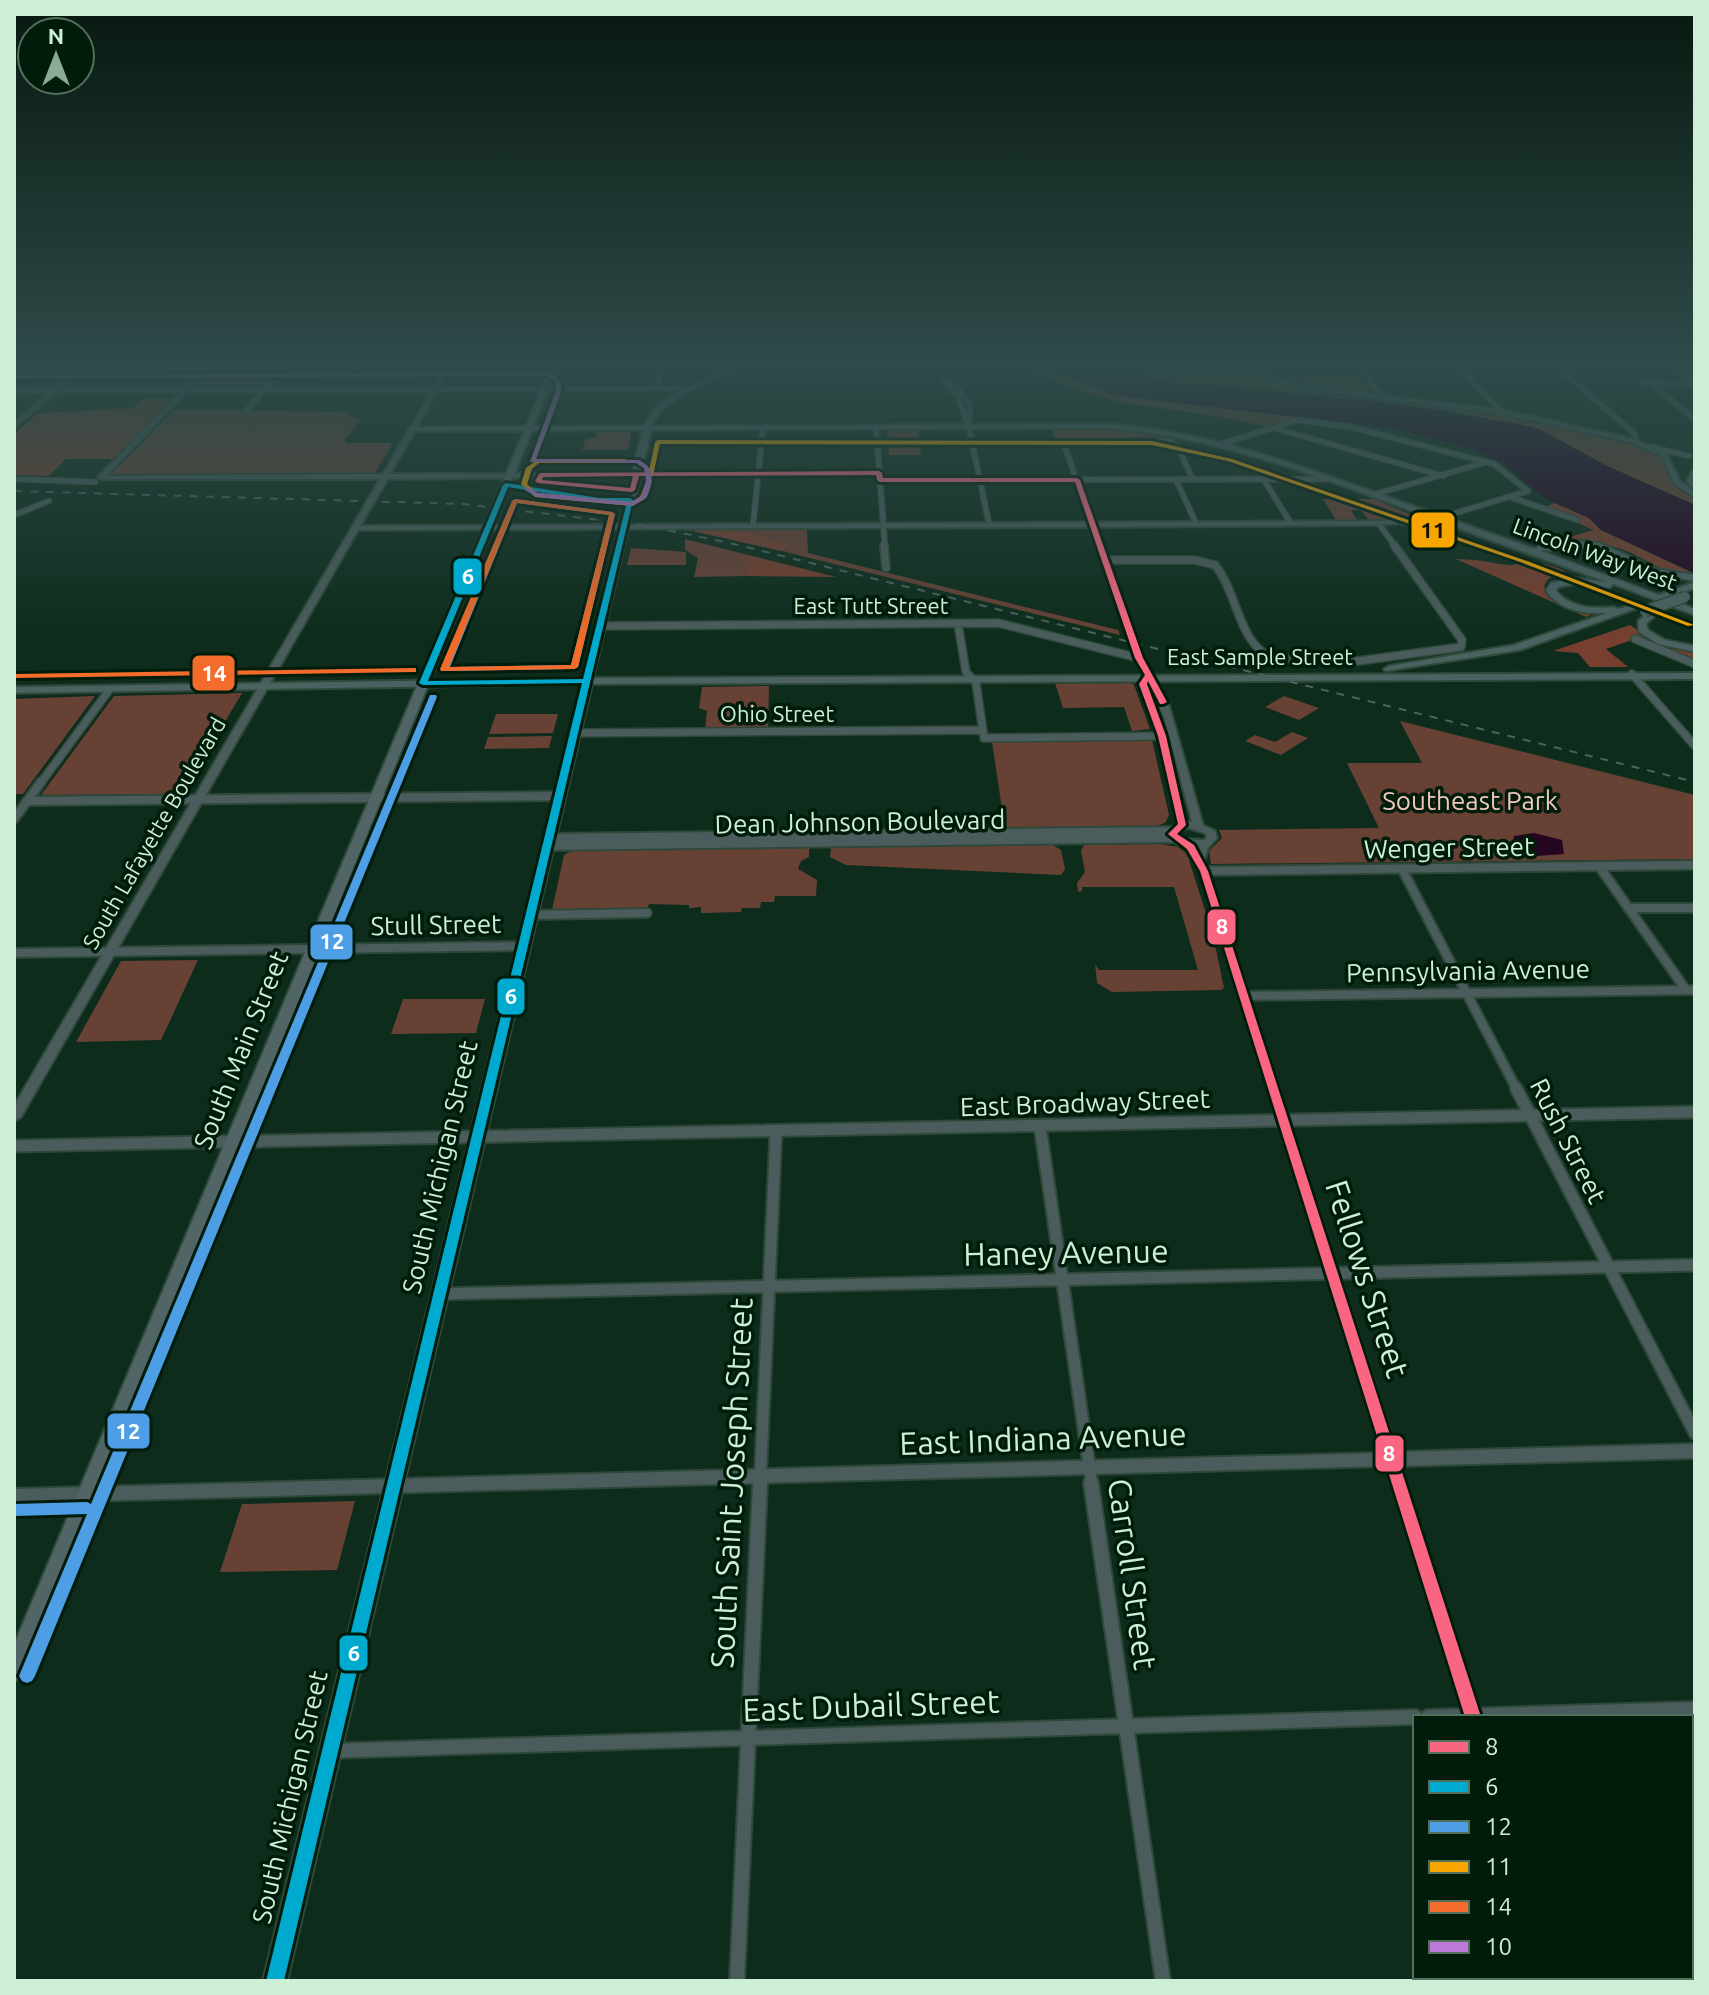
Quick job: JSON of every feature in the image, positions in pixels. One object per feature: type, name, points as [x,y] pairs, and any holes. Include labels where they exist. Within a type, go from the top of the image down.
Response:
[{"type":"main road","name":"South Main Street","points":[[14,1671],[518,456]]},
{"type":"main road","name":"South Michigan Street","points":[[275,1981],[640,456]]},
{"type":"main road","points":[[1262,456],[1497,539]]},
{"type":"main road","points":[[1695,473],[1691,481],[1695,487]]},
{"type":"main road","points":[[1416,510],[1422,517],[1417,521]]},
{"type":"main road","points":[[1405,522],[1460,526]]},
{"type":"main road","name":"Lincoln Way West","points":[[1497,539],[1579,567],[1695,614]]},
{"type":"main road","name":"Lincoln Way West","points":[[1497,539],[1695,614]]},
{"type":"main road","points":[[1530,549],[1600,546],[1692,588]]},
{"type":"main road","points":[[1579,567],[1564,556],[1565,550],[1600,549],[1666,583],[1666,596]]},
{"type":"main road","points":[[1621,587],[1575,581],[1559,583],[1551,591],[1560,601],[1578,608],[1641,610]]},
{"type":"main road","points":[[1345,677],[1485,663],[1548,647],[1641,610],[1666,596],[1692,588]]},
{"type":"main road","points":[[1161,676],[1350,672],[1447,662],[1538,642],[1641,610],[1666,596],[1692,588]]},
{"type":"main road","points":[[1641,610],[1641,623],[1646,634],[1672,645],[1695,649]]},
{"type":"main road","name":"East Sample Street","points":[[14,690],[1161,676],[1695,676]]},
{"type":"street","points":[[86,486],[98,480],[121,456]]},
{"type":"street","name":"South Lafayette Boulevard","points":[[14,1117],[396,456]]},
{"type":"street","points":[[753,525],[760,456]]},
{"type":"street","points":[[878,456],[886,568]]},
{"type":"street","points":[[975,456],[989,524]]},
{"type":"street","name":"Fellows Street","points":[[1068,456],[1146,677],[1155,684],[1174,736],[1198,825],[1212,834],[1205,843]]},
{"type":"street","name":"Fellows Street","points":[[1181,456],[1193,480]]},
{"type":"street","points":[[1373,456],[1443,476]]},
{"type":"street","points":[[354,528],[1378,523],[1439,518],[1528,491],[1510,474],[1467,456]]},
{"type":"street","points":[[1665,456],[1677,482],[1695,495]]},
{"type":"street","points":[[1372,495],[1487,462]]},
{"type":"street","points":[[14,479],[758,474],[980,481],[1328,479]]},
{"type":"street","points":[[1176,480],[1196,523]]},
{"type":"street","points":[[1264,480],[1290,522]]},
{"type":"street","points":[[1510,497],[1577,520]]},
{"type":"street","points":[[14,515],[49,501]]},
{"type":"street","points":[[1104,560],[1194,560],[1215,565],[1258,650],[1267,657],[1314,661],[1393,658],[1454,650],[1463,645],[1378,523]]},
{"type":"street","points":[[958,624],[966,672],[976,683],[983,734]]},
{"type":"street","name":"East Tutt Street","points":[[599,626],[1005,624],[1139,658]]},
{"type":"street","points":[[1635,639],[1695,664]]},
{"type":"street","points":[[1632,674],[1695,746]]},
{"type":"street","name":"Fellows Street","points":[[1146,677],[1143,684],[1162,736],[1179,834],[1202,866],[1473,1715]]},
{"type":"street","points":[[14,819],[110,689]]},
{"type":"street","name":"Ohio Street","points":[[572,733],[1174,736]]},
{"type":"street","points":[[28,801],[558,796]]},
{"type":"street","points":[[1179,834],[1198,825]]},
{"type":"street","points":[[1179,834],[1205,843],[1202,866]]},
{"type":"street","name":"Dean Johnson Boulevard","points":[[547,842],[1179,834]]},
{"type":"street","name":"Wenger Street","points":[[1202,866],[1402,869],[1695,865]]},
{"type":"street","points":[[1599,866],[1691,990]]},
{"type":"street","name":"Rush Street","points":[[1402,869],[1695,1433]]},
{"type":"street","points":[[1629,908],[1695,908]]},
{"type":"street","points":[[530,915],[647,913]]},
{"type":"street","name":"Stull Street","points":[[14,953],[522,946]]},
{"type":"street","name":"Pennsylvania Avenue","points":[[1242,996],[1691,990]]},
{"type":"street","name":"East Broadway Street","points":[[14,1146],[1695,1112]]},
{"type":"street","name":"Carroll Street","points":[[1040,1126],[1163,1981]]},
{"type":"street","name":"South Saint Joseph Street","points":[[737,1981],[776,1132]]},
{"type":"street","name":"Haney Avenue","points":[[439,1294],[1695,1265]]},
{"type":"street","name":"East Indiana Avenue","points":[[14,1496],[1695,1451]]},
{"type":"street","points":[[1505,1715],[1695,1709]]},
{"type":"street","name":"East Dubail Street","points":[[329,1751],[1413,1717]]},
{"type":"green space","points":[[129,456],[385,456],[375,473],[111,474]]},
{"type":"green space","points":[[1589,456],[1661,456],[1673,481],[1695,497],[1695,505]]},
{"type":"green space","points":[[1323,499],[1374,499],[1416,517],[1369,520],[1361,510],[1351,510],[1357,520],[1336,520]]},
{"type":"green space","points":[[807,528],[808,553],[1118,630],[1120,635],[782,551],[788,548],[735,529]]},
{"type":"green space","points":[[685,539],[744,554],[739,557],[750,560],[747,576],[694,577],[698,558],[685,550]]},
{"type":"green space","points":[[631,548],[686,552],[686,565],[627,565]]},
{"type":"green space","points":[[1130,682],[1134,685],[1150,729],[1132,731],[1124,707],[1063,708],[1055,683]]},
{"type":"green space","points":[[769,686],[768,728],[705,729],[707,711],[699,708],[702,687]]},
{"type":"green space","points":[[242,693],[182,794],[41,795],[114,696]]},
{"type":"green space","points":[[95,696],[23,794],[14,794],[14,699]]},
{"type":"green space","points":[[1284,696],[1319,708],[1299,720],[1265,707]]},
{"type":"green space","points":[[496,714],[558,714],[553,733],[489,734]]},
{"type":"green space","name":"Southeast Park","points":[[1400,721],[1695,795],[1695,859],[1211,864],[1209,851],[1222,838],[1219,830],[1379,828],[1347,763],[1422,763]]},
{"type":"green space","points":[[1292,732],[1308,738],[1281,755],[1245,741],[1255,735],[1275,742]]},
{"type":"green space","points":[[552,736],[549,748],[484,749],[488,737]]},
{"type":"green space","points":[[1152,740],[1169,815],[1165,823],[1155,826],[1159,828],[829,831],[1005,829],[992,742]]},
{"type":"green space","points":[[1049,844],[897,846],[1053,845],[1061,850],[1065,869],[1061,875],[846,865],[830,857],[831,848],[838,845]]},
{"type":"green space","points":[[1160,844],[1178,847],[1187,854],[1213,935],[1224,988],[1221,990],[1112,992],[1097,983],[1095,964],[1099,970],[1198,970],[1174,887],[1082,887],[1082,891],[1078,892],[1077,883],[1085,872],[1081,851],[1084,845]]},
{"type":"green space","points":[[809,847],[809,857],[801,861],[798,869],[817,880],[816,896],[775,896],[774,902],[761,902],[760,908],[742,908],[741,912],[701,913],[701,907],[649,904],[647,910],[552,910],[564,855],[571,851]]},
{"type":"green space","points":[[198,960],[161,1040],[76,1042],[121,961]]},
{"type":"green space","points":[[403,999],[485,999],[476,1033],[391,1034]]},
{"type":"green space","points":[[355,1501],[337,1570],[220,1572],[242,1504]]},
{"type":"shaded area","points":[[14,456],[116,456],[113,459],[66,459],[49,476],[14,475]]},
{"type":"shaded area","points":[[1488,456],[1589,456],[1695,505],[1695,573],[1601,530],[1589,518],[1545,498],[1502,462]]},
{"type":"shaded area","points":[[1554,503],[1589,518],[1601,530],[1695,574],[1672,572],[1607,545],[1587,543],[1536,547],[1593,530],[1545,507]]},
{"type":"shaded area","points":[[735,529],[789,544],[789,548],[781,551],[688,530]]},
{"type":"shaded area","points":[[744,554],[836,577],[747,576],[749,560],[738,557]]},
{"type":"shaded area","points":[[1456,559],[1511,565],[1532,562],[1560,569],[1565,571],[1548,579],[1544,586],[1548,597],[1567,607],[1596,613],[1586,617]]},
{"type":"shaded area","points":[[1630,625],[1657,643],[1695,650],[1695,660],[1635,639],[1606,649],[1628,667],[1590,667],[1578,653],[1553,651]]},
{"type":"shaded area","points":[[1534,833],[1562,840],[1564,854],[1537,856],[1512,848],[1514,836]]},
{"type":"railway","points":[[14,491],[463,504],[642,525],[730,543],[1695,782]]},
{"type":"transit line","name":"10","points":[[527,489],[537,495],[633,504],[645,496],[648,485],[648,471],[637,461],[532,461],[534,456]]},
{"type":"transit line","name":"11","points":[[650,475],[655,456]]},
{"type":"transit line","name":"11","points":[[1212,456],[1525,562],[1690,625]]},
{"type":"transit line","name":"11","points":[[625,461],[538,461],[529,468],[524,484],[535,495],[632,504],[643,498],[649,481]]},
{"type":"transit line","name":"8","points":[[636,475],[632,490],[538,481],[541,475],[879,473],[880,480],[1077,480],[1139,658],[1163,702]]},
{"type":"transit line","name":"6","points":[[275,1981],[630,500],[599,500],[506,485],[423,683],[585,681]]},
{"type":"transit line","name":"12","points":[[515,501],[612,514],[574,667],[445,669],[515,501]]},
{"type":"transit line","name":"14","points":[[515,501],[612,514],[574,667],[444,669],[515,501]]},
{"type":"transit line","name":"14","points":[[14,676],[413,670]]},
{"type":"transit line","name":"8","points":[[1146,677],[1143,684],[1162,736],[1182,825],[1172,834],[1191,847],[1204,871],[1472,1715]]},
{"type":"transit line","name":"12","points":[[27,1676],[433,697]]},
{"type":"transit line","name":"12","points":[[14,1510],[87,1508]]}]
